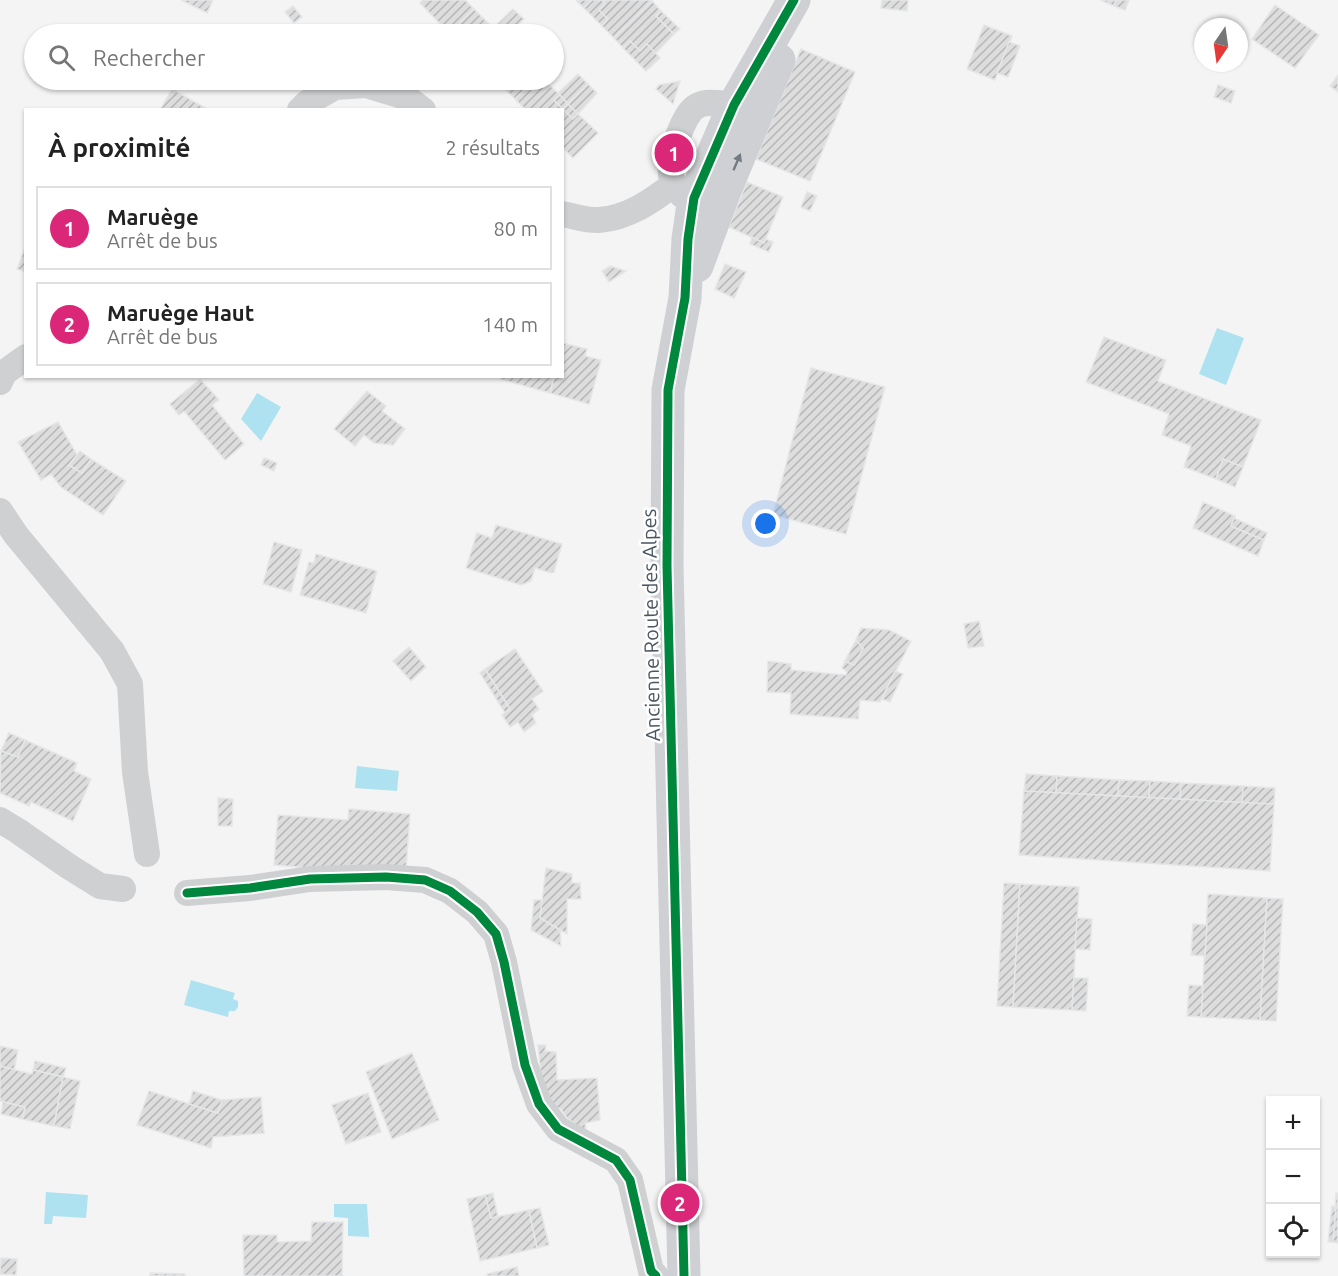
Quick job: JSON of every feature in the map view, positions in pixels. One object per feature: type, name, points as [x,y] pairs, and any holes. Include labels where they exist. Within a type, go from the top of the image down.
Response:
[{"type":"main road","name":"Ancienne Route des Alpes","points":[[684,1276],[666,514],[668,390],[685,298],[697,192],[741,119],[795,0]]},
{"type":"street","points":[[302,108],[330,90]]},
{"type":"street","points":[[381,90],[406,97],[420,108]]},
{"type":"street","points":[[697,192],[671,174],[674,153],[684,121],[696,106],[715,102],[741,119]]},
{"type":"street","points":[[564,214],[597,220],[617,217],[651,202],[697,192]]},
{"type":"street","points":[[0,382],[4,373],[24,358]]},
{"type":"street","points":[[0,511],[16,536],[112,651],[130,684],[135,772],[147,854]]},
{"type":"street","points":[[0,820],[100,886],[123,889]]},
{"type":"street","points":[[187,893],[250,888],[310,879],[386,877],[425,880],[450,891],[477,912],[496,934],[525,1065],[539,1104],[558,1129],[616,1160],[630,1180],[651,1271],[656,1276]]},
{"type":"water","points":[[1217,328],[1244,338],[1226,385],[1199,374]]},
{"type":"water","points":[[257,393],[281,407],[261,441],[241,419]]},
{"type":"water","points":[[357,766],[399,771],[397,791],[355,788]]},
{"type":"water","points":[[191,980],[235,993],[233,999],[238,1001],[238,1007],[235,1011],[229,1011],[228,1017],[184,1005]]},
{"type":"water","points":[[46,1192],[88,1195],[86,1218],[53,1216],[52,1224],[44,1224]]},
{"type":"water","points":[[334,1204],[367,1204],[369,1237],[348,1236],[348,1218],[334,1217]]},
{"type":"building","points":[[181,0],[213,0],[207,13]]},
{"type":"building","points":[[423,0],[465,0],[474,9],[458,24],[440,24],[420,3]]},
{"type":"building","points":[[576,0],[592,0],[584,8]]},
{"type":"building","points":[[592,0],[602,0],[605,4],[599,10],[608,19],[602,26],[584,8]]},
{"type":"building","points":[[602,0],[652,1],[614,38],[602,26],[608,19],[599,10],[605,4]]},
{"type":"building","points":[[882,0],[908,0],[907,11],[881,8]]},
{"type":"building","points":[[1100,0],[1116,0],[1114,6]]},
{"type":"building","points":[[1116,0],[1129,0],[1125,10],[1114,6]]},
{"type":"building","points":[[652,1],[661,11],[656,16],[674,34],[655,54],[647,44],[640,51],[630,41],[623,48],[614,38]]},
{"type":"building","points":[[1275,5],[1319,35],[1295,68],[1252,39]]},
{"type":"building","points":[[293,6],[302,17],[294,23],[285,12]]},
{"type":"building","points":[[474,9],[489,24],[458,24]]},
{"type":"building","points":[[513,9],[524,19],[519,24],[497,24]]},
{"type":"building","points":[[661,11],[680,29],[674,34],[656,16]]},
{"type":"building","points":[[984,25],[1012,36],[995,80],[967,69]]},
{"type":"building","points":[[630,41],[640,51],[647,44],[660,58],[646,71],[623,48]]},
{"type":"building","points":[[1009,42],[1020,46],[1008,77],[997,73]]},
{"type":"building","points":[[801,49],[855,72],[810,181],[756,159]]},
{"type":"building","points":[[578,74],[588,84],[568,104],[558,93],[564,90]]},
{"type":"building","points":[[1338,75],[1338,92],[1330,86]]},
{"type":"building","points":[[680,81],[673,104],[656,89],[659,85]]},
{"type":"building","points":[[588,84],[597,93],[578,114],[568,104]]},
{"type":"building","points":[[1218,85],[1235,91],[1231,103],[1214,97]]},
{"type":"building","points":[[171,90],[174,90],[205,108],[161,108]]},
{"type":"building","points":[[506,90],[524,90],[515,99]]},
{"type":"building","points":[[524,90],[555,90],[560,95],[554,100],[562,108],[524,108],[515,99]]},
{"type":"building","points":[[560,95],[568,104],[562,108],[554,100]]},
{"type":"building","points":[[568,104],[578,114],[573,119],[564,108]]},
{"type":"building","points":[[564,110],[573,119],[578,114],[598,133],[573,158],[564,149]]},
{"type":"building","points":[[747,182],[783,197],[764,243],[729,227]]},
{"type":"building","points":[[807,192],[817,196],[810,211],[801,207]]},
{"type":"building","points":[[752,237],[764,243],[766,239],[773,242],[769,252],[750,244]]},
{"type":"building","points":[[24,250],[24,271],[17,269]]},
{"type":"building","points":[[725,264],[746,272],[734,298],[715,289]]},
{"type":"building","points":[[610,266],[626,271],[609,282],[602,271]]},
{"type":"building","points":[[1104,337],[1166,360],[1158,381],[1261,420],[1243,467],[1223,459],[1216,479],[1184,467],[1191,446],[1162,435],[1169,414],[1086,382]]},
{"type":"building","points":[[564,343],[587,349],[585,356],[601,360],[589,404],[550,393],[554,378],[564,378]]},
{"type":"building","points":[[811,368],[885,387],[846,534],[773,515]]},
{"type":"building","points":[[500,378],[554,378],[550,393]]},
{"type":"building","points":[[200,379],[219,400],[212,405],[244,444],[225,460],[184,411],[179,415],[170,404]]},
{"type":"building","points":[[367,391],[386,406],[382,411],[405,429],[393,445],[374,443],[364,435],[355,446],[334,429]]},
{"type":"building","points":[[58,422],[77,455],[69,465],[82,473],[91,459],[126,481],[103,515],[61,487],[51,474],[41,480],[18,442]]},
{"type":"building","points":[[80,451],[91,459],[82,473],[69,465]]},
{"type":"building","points":[[264,458],[277,463],[274,471],[261,465]]},
{"type":"building","points":[[1223,459],[1243,467],[1235,487],[1216,479]]},
{"type":"building","points":[[1203,502],[1235,516],[1231,526],[1264,540],[1258,556],[1193,528]]},
{"type":"building","points":[[1234,518],[1267,533],[1264,540],[1231,526]]},
{"type":"building","points":[[496,525],[562,544],[554,572],[535,568],[531,581],[521,585],[466,568],[477,533],[492,538]]},
{"type":"building","points":[[274,542],[302,550],[291,592],[263,584]]},
{"type":"building","points":[[316,554],[377,571],[366,613],[300,595],[309,562],[314,563]]},
{"type":"building","points":[[979,621],[984,646],[968,648],[964,624]]},
{"type":"building","points":[[861,628],[889,630],[911,641],[880,702],[860,700],[858,719],[790,714],[791,693],[767,692],[768,661],[791,664],[791,670],[846,675],[847,672],[842,668],[845,661],[854,665],[863,648],[856,640]]},
{"type":"building","points":[[856,640],[863,648],[854,665],[845,661]]},
{"type":"building","points":[[409,647],[426,667],[411,681],[393,661]]},
{"type":"building","points":[[515,649],[543,691],[532,699],[539,709],[532,715],[536,723],[524,732],[518,722],[510,727],[502,715],[510,709],[485,669]]},
{"type":"building","points":[[485,669],[510,709],[505,713],[480,673]]},
{"type":"building","points":[[895,671],[903,674],[890,702],[882,699]]},
{"type":"building","points":[[9,733],[25,740],[18,757],[1,751]]},
{"type":"building","points":[[25,740],[77,763],[74,771],[91,779],[73,821],[31,802],[29,806],[0,793],[1,751],[18,757]]},
{"type":"building","points":[[1026,774],[1057,776],[1056,793],[1024,791]]},
{"type":"building","points":[[1057,776],[1119,780],[1118,796],[1056,793]]},
{"type":"building","points":[[1119,780],[1150,781],[1149,798],[1118,796]]},
{"type":"building","points":[[1150,781],[1181,783],[1180,799],[1149,798]]},
{"type":"building","points":[[1181,783],[1243,786],[1242,803],[1180,799]]},
{"type":"building","points":[[1243,786],[1275,788],[1274,804],[1242,803]]},
{"type":"building","points":[[1024,791],[1274,804],[1270,871],[1019,855]]},
{"type":"building","points":[[218,798],[233,799],[232,826],[218,826]]},
{"type":"building","points":[[349,809],[410,814],[406,869],[348,865],[347,871],[274,865],[278,815],[348,820]]},
{"type":"building","points":[[546,868],[572,874],[572,883],[580,883],[581,899],[567,899],[567,934],[540,918]]},
{"type":"building","points":[[1004,883],[1020,884],[1013,1007],[997,1006]]},
{"type":"building","points":[[1020,884],[1079,887],[1072,1010],[1013,1007]]},
{"type":"building","points":[[1208,894],[1267,898],[1260,1020],[1201,1017]]},
{"type":"building","points":[[1267,898],[1283,899],[1276,1021],[1260,1020]]},
{"type":"building","points":[[534,900],[542,900],[540,918],[560,930],[561,946],[531,930]]},
{"type":"building","points":[[1077,918],[1092,919],[1090,950],[1075,949]]},
{"type":"building","points":[[1193,924],[1207,925],[1205,956],[1191,955]]},
{"type":"building","points":[[1074,978],[1088,978],[1086,1011],[1072,1010]]},
{"type":"building","points":[[1189,985],[1203,986],[1201,1017],[1187,1016]]},
{"type":"building","points":[[538,1045],[546,1045],[545,1051],[556,1052],[557,1080],[597,1078],[600,1120],[585,1123],[586,1129],[574,1130],[574,1123],[561,1109],[550,1105],[541,1076]]},
{"type":"building","points":[[0,1046],[18,1050],[14,1070],[0,1066]]},
{"type":"building","points":[[412,1053],[439,1120],[392,1139],[366,1072]]},
{"type":"building","points":[[35,1061],[66,1068],[63,1077],[33,1070]]},
{"type":"building","points":[[0,1066],[32,1074],[33,1070],[63,1077],[54,1126],[22,1119],[25,1107],[0,1101]]},
{"type":"building","points":[[63,1077],[80,1081],[70,1129],[54,1126]]},
{"type":"building","points":[[149,1091],[218,1113],[222,1100],[261,1097],[264,1133],[213,1137],[211,1148],[137,1125]]},
{"type":"building","points":[[193,1091],[222,1100],[218,1113],[189,1104]]},
{"type":"building","points":[[368,1093],[381,1132],[346,1144],[332,1105]]},
{"type":"building","points":[[3,1102],[25,1107],[22,1119],[1,1114]]},
{"type":"building","points":[[493,1193],[498,1217],[491,1218],[485,1195]]},
{"type":"building","points":[[1336,1193],[1338,1193],[1338,1243],[1333,1242]]},
{"type":"building","points":[[485,1195],[491,1218],[529,1210],[537,1248],[480,1261],[467,1199]]},
{"type":"building","points":[[1332,1206],[1336,1207],[1333,1242],[1328,1242]]},
{"type":"building","points":[[540,1208],[549,1245],[537,1248],[529,1210]]},
{"type":"building","points":[[312,1222],[343,1222],[342,1276],[244,1276],[243,1235],[277,1235],[277,1242],[311,1241]]},
{"type":"building","points":[[1,1258],[17,1259],[16,1275],[0,1274]]},
{"type":"building","points":[[517,1267],[519,1276],[488,1276],[487,1274]]},
{"type":"building","points":[[150,1273],[185,1274],[185,1276],[150,1276]]},
{"type":"cycle path","points":[[684,1276],[667,566],[668,390],[685,298],[688,239],[694,198],[734,105],[794,0]]},
{"type":"cycle path","points":[[187,893],[250,888],[310,879],[386,877],[425,880],[450,891],[477,912],[496,934],[525,1065],[539,1104],[558,1129],[616,1160],[630,1180],[651,1271],[656,1276]]},
{"type":"place","name":"Maruège","points":[[674,153]]},
{"type":"place","name":"Maruège Haut","points":[[680,1203]]}]
